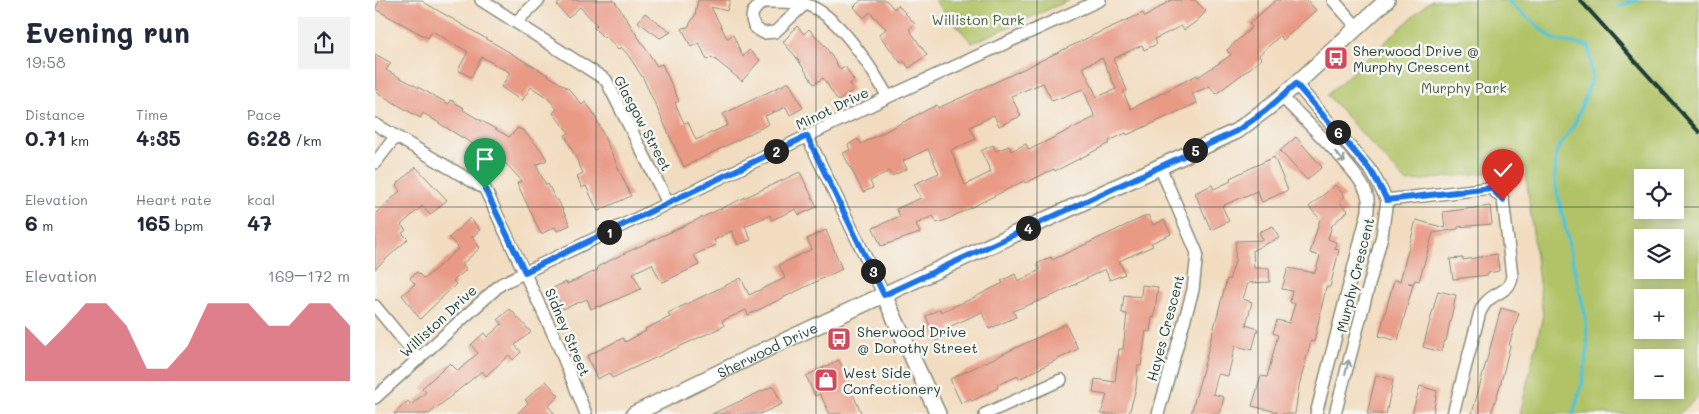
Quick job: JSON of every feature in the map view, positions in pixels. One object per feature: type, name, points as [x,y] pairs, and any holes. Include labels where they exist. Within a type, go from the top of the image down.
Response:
[{"type":"street","name":"Glasgow Street","points":[[481,0],[606,80],[668,203]]},
{"type":"street","points":[[515,22],[539,0]]},
{"type":"street","name":"Minot Drive","points":[[525,272],[888,97],[1100,0]]},
{"type":"street","points":[[1333,0],[1357,27]]},
{"type":"street","name":"Sherwood Drive","points":[[634,414],[650,404],[1237,131],[1282,97],[1387,0]]},
{"type":"street","points":[[805,4],[829,18],[836,25],[869,62],[888,97]]},
{"type":"street","points":[[1296,84],[1372,172],[1387,200],[1491,188],[1503,200],[1512,276],[1511,284],[1507,289],[1489,298],[1480,312],[1453,414]]},
{"type":"street","name":"Murphy Crescent","points":[[1282,97],[1347,165],[1359,180],[1367,195],[1368,211],[1316,414]]},
{"type":"street","name":"Sidney Street","points":[[375,124],[485,189],[557,342],[586,414]]},
{"type":"street","points":[[375,163],[396,136]]},
{"type":"street","points":[[807,136],[884,295],[938,414]]},
{"type":"street","name":"Hayes Crescent","points":[[1157,414],[1193,290],[1197,253],[1160,167]]},
{"type":"street","name":"Murphy Crescent","points":[[1335,414],[1382,236],[1387,200]]},
{"type":"street","name":"Williston Drive","points":[[375,398],[501,284],[525,272]]},
{"type":"street","points":[[375,306],[419,359]]},
{"type":"street","points":[[985,414],[1061,380]]},
{"type":"green space","name":"Williston Park","points":[[934,0],[1070,0],[972,43]]},
{"type":"green space","name":"Murphy Park","points":[[1431,0],[1699,0],[1699,396],[1679,414],[1520,414],[1543,315],[1525,168],[1406,182],[1327,95]]},
{"type":"building","points":[[380,0],[420,0],[569,89],[582,105],[585,102],[593,112],[631,196],[598,211],[586,186],[582,188],[577,176],[583,173],[565,135],[569,133],[553,113],[557,109],[548,98],[531,87],[522,101],[501,87],[510,73],[482,57],[471,77],[458,70],[468,52],[432,31],[428,38],[375,9]]},
{"type":"building","points":[[563,0],[614,0],[657,66],[662,64],[679,101],[675,103],[684,123],[688,122],[696,140],[728,125],[723,114],[789,82],[803,108],[790,115],[786,107],[765,116],[769,124],[684,167],[643,78],[628,55],[621,47],[618,50],[606,36],[604,38],[594,28],[597,25],[580,7],[568,18],[557,5]]},
{"type":"building","points":[[698,0],[730,0],[727,11],[711,7],[727,38],[733,35],[743,57],[749,50],[760,60],[742,81],[712,57],[707,60],[699,43],[691,47],[682,28],[688,27],[695,15]]},
{"type":"building","points":[[861,0],[886,0],[894,9],[898,5],[915,24],[909,29],[927,55],[909,68],[904,61],[901,63],[879,35],[886,29],[870,12],[864,18],[854,7]]},
{"type":"building","points":[[1171,0],[1195,0],[1206,11],[1197,21],[1184,30],[1181,26],[1155,39],[1157,44],[1144,50],[1142,45],[1113,59],[1127,90],[1123,92],[1131,109],[1197,75],[1198,77],[1231,55],[1227,50],[1252,27],[1249,24],[1276,0],[1307,0],[1316,10],[1283,40],[1280,36],[1259,55],[1262,59],[1216,94],[1210,86],[1192,94],[1197,103],[1127,135],[1126,133],[1055,171],[1054,169],[1025,183],[1024,181],[946,220],[937,223],[933,216],[916,224],[920,233],[881,246],[873,228],[900,216],[896,209],[921,198],[914,184],[939,173],[928,149],[903,161],[907,169],[892,176],[889,171],[870,181],[873,188],[863,192],[843,153],[850,150],[848,145],[858,139],[861,144],[937,105],[938,108],[1143,13],[1145,17]],"holes":[[[1102,58],[1116,89],[1097,97],[1083,67]],[[1043,83],[1052,101],[1083,89],[1095,117],[1029,150],[1026,144],[1011,151],[1009,146],[996,151],[993,145],[981,151],[991,172],[965,185],[951,150],[976,139],[970,127],[994,115],[999,126],[1021,116],[1011,96]]]},
{"type":"building","points":[[645,13],[671,32],[660,38],[638,22]]},
{"type":"building","points":[[797,26],[804,34],[809,29],[825,46],[840,69],[845,66],[854,81],[849,84],[853,90],[838,101],[823,78],[814,84],[796,57],[783,42]]},
{"type":"building","points":[[375,54],[391,63],[386,70],[449,104],[451,100],[464,108],[463,110],[509,137],[518,128],[524,131],[542,151],[547,160],[536,165],[546,185],[548,184],[556,200],[558,200],[570,225],[557,231],[555,227],[541,234],[517,183],[522,181],[498,155],[476,142],[474,145],[423,113],[420,118],[376,92],[378,90],[375,88]]},
{"type":"building","points":[[1296,137],[1322,167],[1307,180],[1280,151]]},
{"type":"building","points":[[1274,157],[1288,190],[1262,202],[1257,191],[1222,206],[1229,221],[1211,230],[1195,193],[1212,185],[1214,189],[1231,181],[1230,178]]},
{"type":"building","points":[[416,167],[447,200],[430,215],[422,206],[401,225],[406,230],[402,233],[408,239],[375,269],[375,214],[400,191],[396,185]]},
{"type":"building","points":[[800,172],[817,207],[799,215],[796,209],[772,220],[770,215],[745,226],[751,240],[738,245],[732,231],[714,240],[716,245],[694,255],[699,265],[663,282],[660,280],[652,264],[633,273],[641,289],[599,307],[591,309],[587,299],[563,309],[553,288],[598,270],[597,267],[623,254]]},
{"type":"building","points":[[1335,185],[1345,196],[1339,201],[1348,211],[1332,225],[1328,239],[1336,242],[1335,249],[1339,250],[1330,287],[1326,287],[1314,342],[1311,341],[1299,386],[1295,414],[1276,414],[1277,412],[1252,406],[1261,376],[1267,377],[1278,335],[1273,333],[1277,320],[1289,323],[1295,304],[1290,302],[1292,291],[1282,289],[1288,268],[1315,273],[1320,256],[1310,253],[1320,219],[1309,207]]},
{"type":"building","points":[[1490,206],[1492,224],[1458,227],[1458,229],[1433,233],[1419,281],[1415,280],[1414,283],[1408,283],[1413,284],[1398,341],[1379,336],[1394,280],[1400,281],[1416,220],[1445,228],[1443,212]]},
{"type":"building","points":[[1148,215],[1153,225],[1164,220],[1171,234],[1151,243],[1153,246],[1119,261],[1125,274],[1110,280],[1105,269],[1054,295],[1013,311],[1016,317],[989,329],[982,312],[949,327],[952,333],[935,341],[926,316],[940,309],[941,312],[973,298],[1003,283],[1001,281],[1015,274],[1018,281],[1040,270],[1037,264],[1051,257],[1052,260]]},
{"type":"building","points":[[470,218],[480,230],[472,237],[480,248],[462,264],[466,270],[453,281],[456,284],[420,319],[402,295],[415,284],[410,278],[417,272],[424,279],[459,248],[449,238]]},
{"type":"building","points":[[1273,226],[1279,238],[1253,250],[1254,268],[1269,268],[1270,282],[1248,283],[1243,299],[1252,302],[1246,325],[1258,329],[1252,350],[1235,346],[1228,376],[1218,374],[1213,394],[1224,397],[1220,414],[1191,414],[1227,279],[1229,280],[1235,261],[1236,241],[1263,240],[1259,232]]},
{"type":"building","points":[[826,230],[842,269],[748,315],[746,310],[722,321],[724,326],[612,378],[609,373],[597,379],[587,356],[623,338],[625,342],[646,331],[645,329],[670,317],[668,313],[741,278],[749,295],[785,278],[779,265],[812,249],[807,239]]},
{"type":"building","points":[[1497,254],[1499,271],[1488,273],[1488,275],[1453,279],[1450,259],[1463,258],[1463,260]]},
{"type":"building","points":[[1142,285],[1158,287],[1154,318],[1152,317],[1150,332],[1146,331],[1141,366],[1138,366],[1136,388],[1129,414],[1101,414],[1107,395],[1093,393],[1095,379],[1115,382],[1119,349],[1123,349],[1127,314],[1122,313],[1124,295],[1141,297]]},
{"type":"building","points":[[1438,291],[1456,295],[1446,341],[1444,341],[1441,352],[1423,347]]},
{"type":"building","points":[[1501,308],[1519,313],[1509,345],[1500,386],[1491,414],[1472,414]]},
{"type":"building","points":[[510,309],[531,332],[515,345],[521,352],[513,360],[509,355],[486,376],[482,371],[429,414],[394,414],[408,401],[411,405],[426,392],[422,388],[450,363],[458,371],[478,353],[471,345],[484,333],[487,337],[502,324],[498,319]]},
{"type":"building","points":[[1066,324],[1078,349],[1019,379],[1018,376],[997,385],[998,388],[972,401],[970,399],[961,403],[950,379]]},
{"type":"building","points":[[839,360],[862,414],[830,414],[820,394],[815,396],[806,376]]},
{"type":"building","points":[[1376,375],[1393,380],[1386,414],[1367,414]]},
{"type":"building","points":[[546,381],[559,396],[548,406],[555,414],[517,414],[528,403],[525,400]]},
{"type":"building","points":[[773,386],[782,404],[760,414],[712,414]]},
{"type":"building","points":[[1420,386],[1437,391],[1433,414],[1412,414]]},
{"type":"waterway","points":[[1506,0],[1555,40],[1589,46],[1592,79],[1575,123],[1556,152],[1555,183],[1585,314],[1588,346],[1582,384],[1573,414]]},
{"type":"waterway","points":[[1618,6],[1638,0]]},
{"type":"railway","points":[[1580,0],[1699,132]]},
{"type":"place","name":"Sherwood Drive @ Murphy Crescent","points":[[1336,58]]},
{"type":"place","name":"Sherwood Drive @ Dorothy Street","points":[[839,339]]},
{"type":"place","name":"West Side Confectionery","points":[[826,380]]},
{"type":"route","points":[[485,189],[525,272],[807,136],[884,295],[1237,131],[1265,111],[1296,84],[1372,172],[1381,185],[1387,200],[1491,188],[1503,200]]}]
